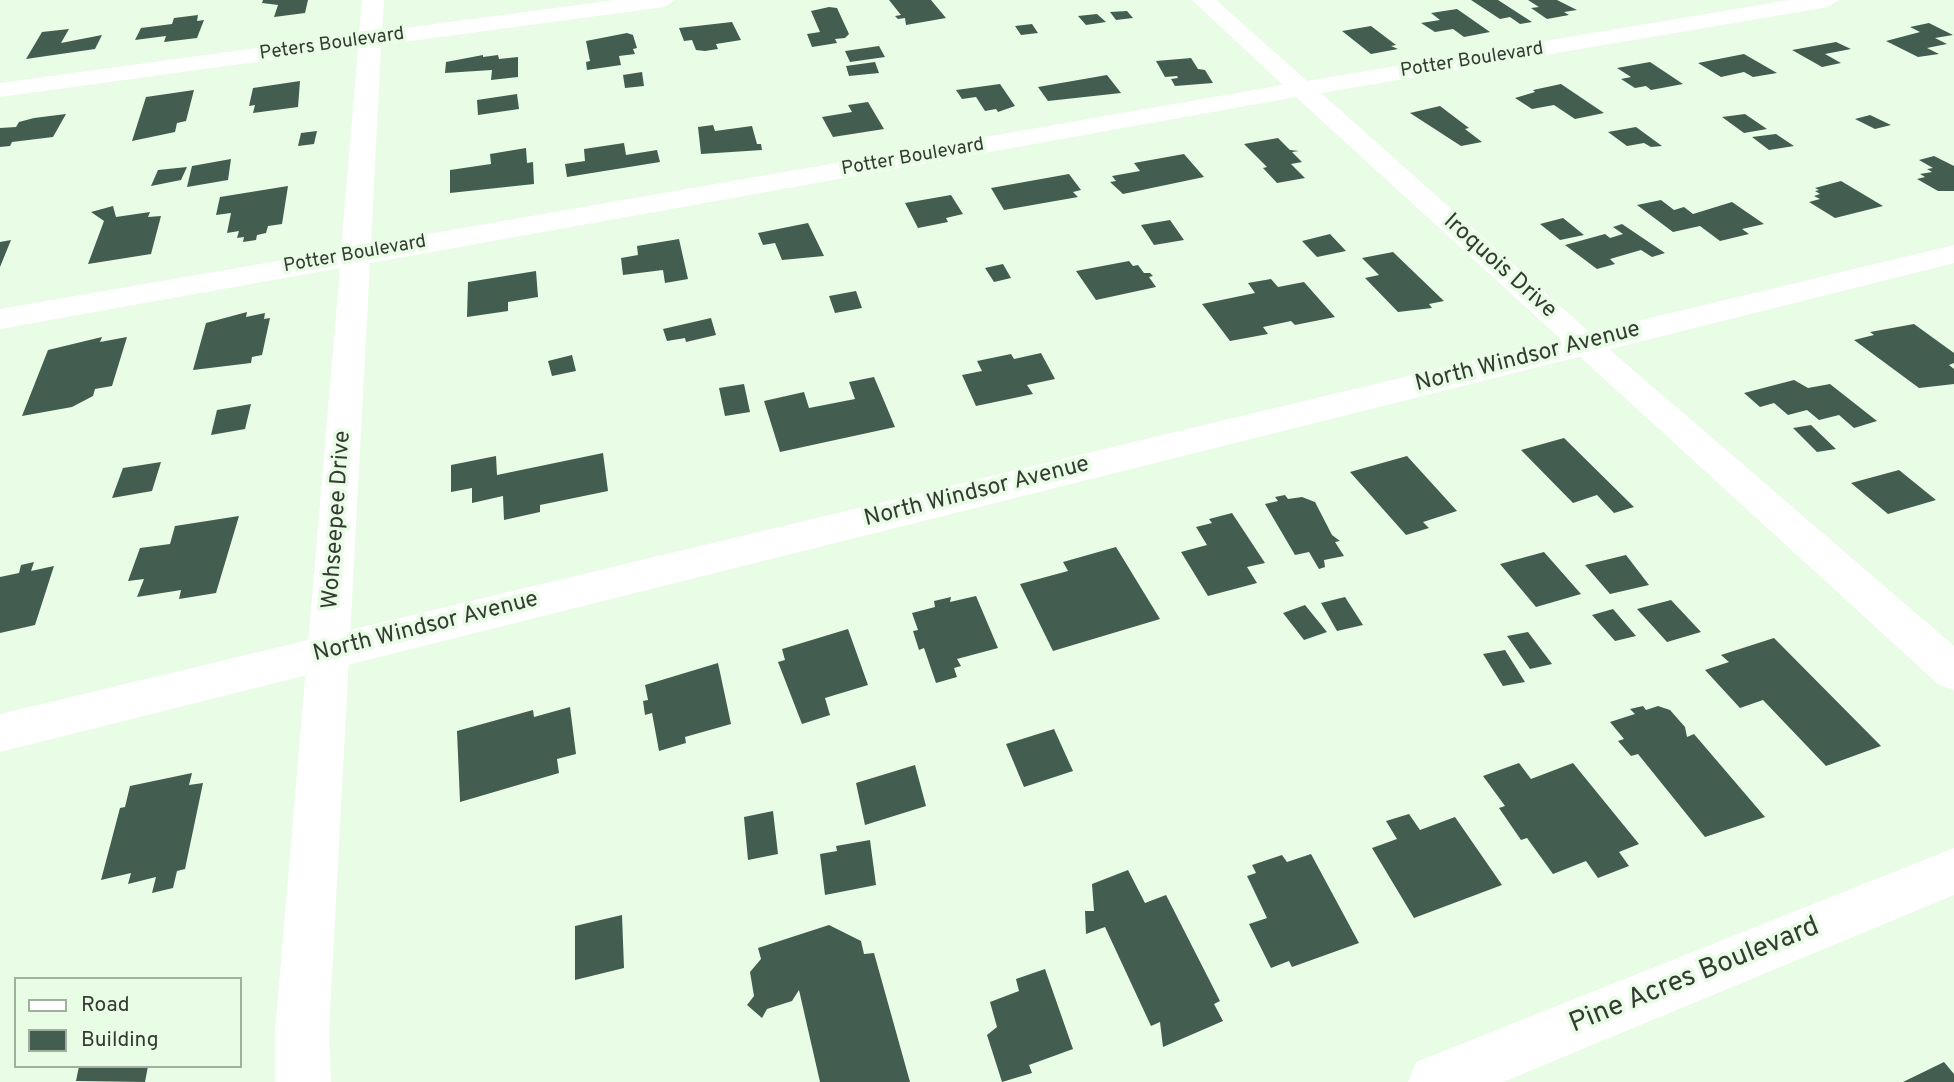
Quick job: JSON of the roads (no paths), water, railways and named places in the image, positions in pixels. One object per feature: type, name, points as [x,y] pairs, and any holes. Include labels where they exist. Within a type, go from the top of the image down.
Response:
[{"type":"street","name":"Wohseepee Drive","points":[[303,1082],[302,1031],[373,0]]},
{"type":"street","name":"Peters Boulevard","points":[[0,90],[664,0]]},
{"type":"street","name":"Iroquois Drive","points":[[1203,0],[1585,345],[1954,672]]},
{"type":"street","name":"Potter Boulevard","points":[[0,319],[1300,89],[1828,0]]},
{"type":"street","name":"North Windsor Avenue","points":[[0,733],[1954,254]]},
{"type":"street","name":"Pine Acres Boulevard","points":[[1436,1082],[1954,871]]}]
